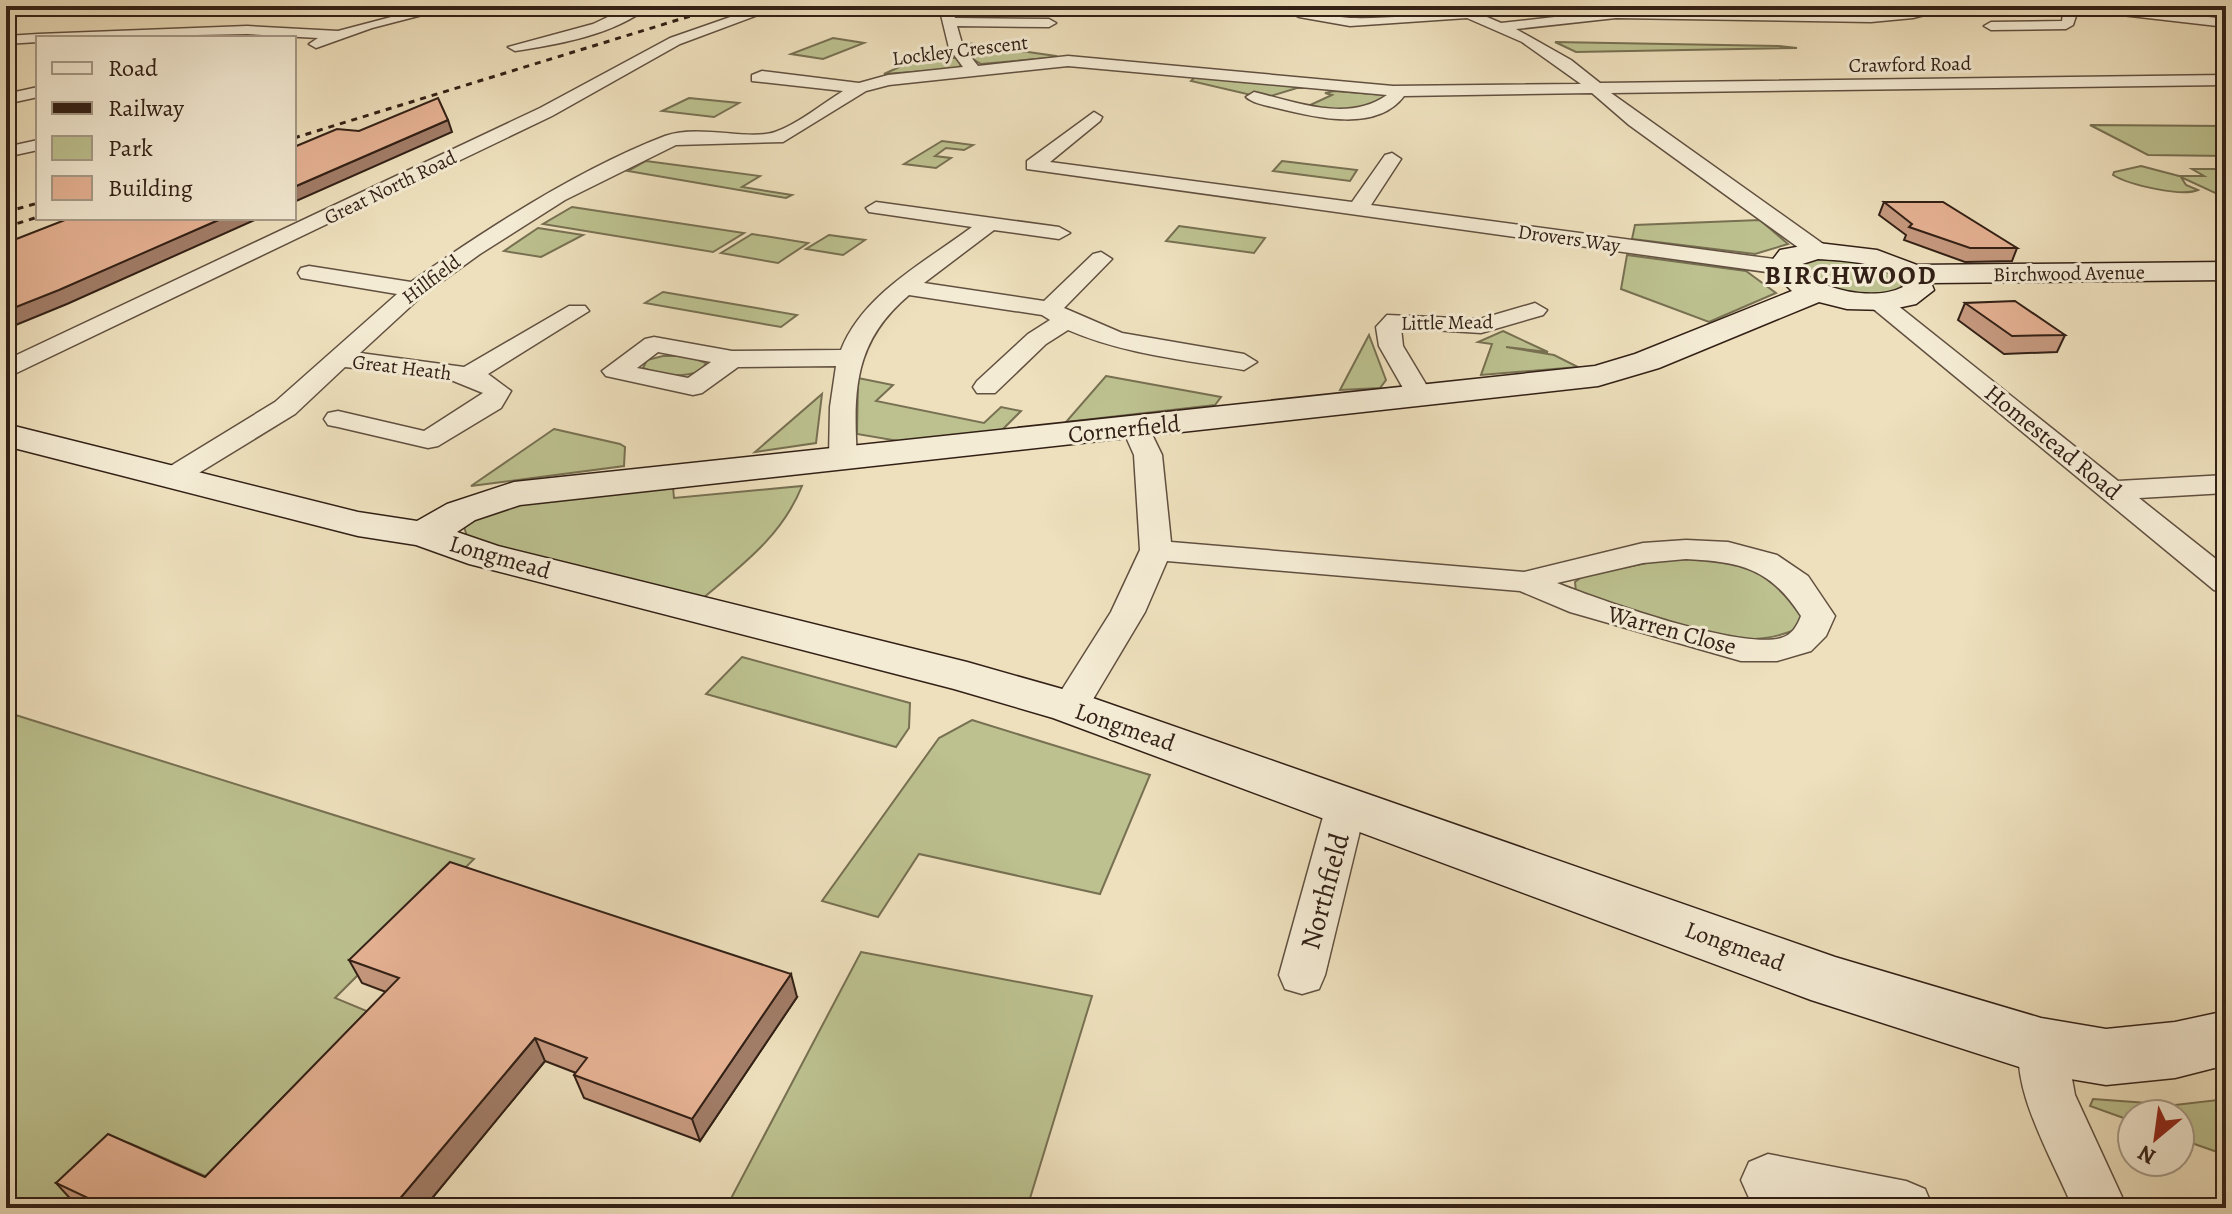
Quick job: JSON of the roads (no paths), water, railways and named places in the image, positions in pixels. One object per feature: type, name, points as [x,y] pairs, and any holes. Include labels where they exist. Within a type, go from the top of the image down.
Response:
[{"type":"street","points":[[296,54],[337,35],[450,6]]},
{"type":"street","points":[[515,47],[555,40],[611,22],[620,14],[643,6]]},
{"type":"street","name":"Great North Road","points":[[6,370],[546,112],[675,41],[775,6]]},
{"type":"street","points":[[911,6],[943,10],[956,48],[973,70]]},
{"type":"street","points":[[1282,6],[1301,14],[1353,21],[1469,14]]},
{"type":"street","points":[[1450,6],[1553,54],[1635,121],[1818,251]]},
{"type":"street","points":[[1500,27],[1607,15],[1847,17],[1917,13],[1952,6]]},
{"type":"street","points":[[1991,26],[2066,25],[2072,15],[2071,6]]},
{"type":"street","points":[[2079,6],[2226,23]]},
{"type":"street","points":[[2212,6],[2226,23]]},
{"type":"street","points":[[949,22],[1049,23]]},
{"type":"street","points":[[2154,28],[2200,32],[2226,23]]},
{"type":"street","points":[[92,36],[247,30],[337,35]]},
{"type":"street","points":[[6,40],[36,38]]},
{"type":"street","name":"Lockley Crescent","points":[[746,139],[777,138],[860,88],[888,80],[1068,61],[1393,91],[1594,87]]},
{"type":"street","name":"Lockley Crescent","points":[[1193,73],[1186,81],[1328,113],[1371,111],[1393,100],[1396,96],[1393,91]]},
{"type":"street","points":[[767,74],[758,78],[860,88]]},
{"type":"street","points":[[2204,80],[2226,89]]},
{"type":"street","name":"Crawford Road","points":[[1594,87],[2226,80]]},
{"type":"street","points":[[6,99],[36,92]]},
{"type":"street","name":"Drovers Way","points":[[1094,117],[1034,165],[1781,267]]},
{"type":"street","name":"Hillfield","points":[[174,476],[285,408],[335,359],[415,290],[516,222],[620,163],[672,140],[746,139]]},
{"type":"street","points":[[6,152],[36,145]]},
{"type":"street","points":[[1357,210],[1392,159]]},
{"type":"street","points":[[876,208],[1059,233]]},
{"type":"street","points":[[843,458],[841,432],[852,358],[869,321],[989,224]]},
{"type":"street","points":[[1818,251],[1870,258],[1911,274],[1918,282],[1919,290],[1912,296],[1879,302],[1817,292],[1798,284],[1781,267],[1790,256],[1818,251]]},
{"type":"street","points":[[986,387],[1037,339],[1101,259]]},
{"type":"street","name":"Birchwood Avenue","points":[[1911,274],[2226,271]]},
{"type":"street","points":[[309,273],[415,290]]},
{"type":"street","points":[[908,288],[1057,316],[1122,340],[1244,362]]},
{"type":"street","name":"Cornerfield","points":[[424,534],[461,512],[514,494],[1567,381],[1624,370],[1817,292]]},
{"type":"street","name":"Homestead Road","points":[[1879,302],[2226,583]]},
{"type":"street","name":"Little Mead","points":[[1420,396],[1391,346],[1388,327],[1395,320],[1481,326],[1535,310]]},
{"type":"street","name":"Great Heath","points":[[469,375],[577,311]]},
{"type":"street","points":[[732,359],[852,358]]},
{"type":"street","name":"Great Heath","points":[[335,359],[381,361],[469,375],[493,385],[498,391],[497,397],[428,440],[338,419]]},
{"type":"street","points":[[1070,707],[1128,612],[1156,550],[1148,455],[1136,428]]},
{"type":"street","name":"Longmead","points":[[6,435],[358,524],[424,534],[484,555],[967,677],[1070,707],[1833,982],[2041,1046],[2106,1057],[2175,1050],[2226,1038]]},
{"type":"street","points":[[2113,490],[2226,484]]},
{"type":"street","name":"Warren Close","points":[[1156,550],[1526,582],[1582,605],[1741,650],[1768,652],[1806,640],[1814,634],[1818,616],[1801,585],[1787,573],[1730,552],[1699,548],[1573,567],[1526,582]]},
{"type":"street","name":"Northfield","points":[[1302,975],[1346,806]]},
{"type":"street","points":[[2041,1046],[2050,1095],[2095,1197],[2091,1208]]},
{"type":"street","points":[[1768,1180],[1906,1208]]},
{"type":"railway","points":[[296,137],[723,6]]},
{"type":"railway","points":[[6,212],[36,204]]},
{"type":"railway","points":[[6,227],[36,218]]},
{"type":"district","name":"BIRCHWOOD","points":[[1851,275]]}]
